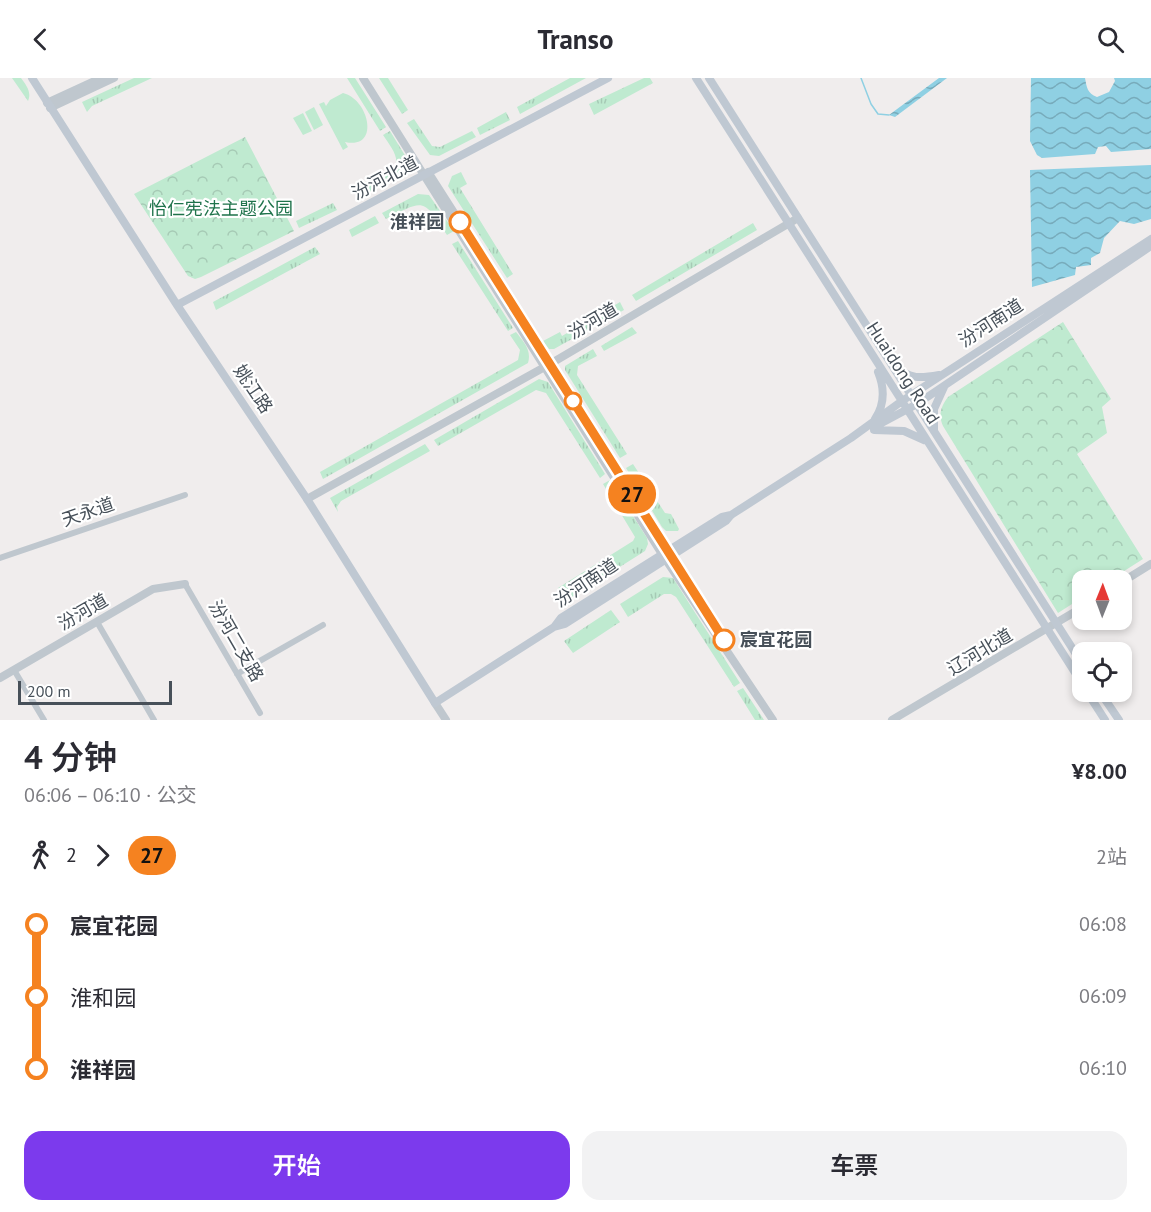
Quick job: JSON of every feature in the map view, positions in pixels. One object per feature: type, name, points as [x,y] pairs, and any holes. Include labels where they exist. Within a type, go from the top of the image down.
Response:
[{"type":"main road","name":"姚江路","points":[[32,78],[177,305],[307,499],[435,702]]},
{"type":"main road","name":"汾河北道","points":[[177,305],[608,78]]},
{"type":"main road","name":"Huaidong Road","points":[[696,78],[1072,669]]},
{"type":"main road","name":"Huaidong Road","points":[[709,78],[1072,648]]},
{"type":"main road","name":"汾河南道","points":[[435,702],[555,627],[561,618],[667,555],[722,517],[731,515],[873,423],[905,405],[917,404],[945,378],[1151,239]]},
{"type":"main road","name":"汾河南道","points":[[851,438],[905,405],[912,395],[945,378],[1151,246]]},
{"type":"main road","points":[[889,359],[910,377],[945,378],[934,409],[934,432]]},
{"type":"main road","points":[[873,423],[880,411],[884,395],[874,360]]},
{"type":"main road","points":[[864,432],[896,429],[913,433],[926,441]]},
{"type":"main road","points":[[1093,702],[1105,720]]},
{"type":"main road","points":[[1107,702],[1119,720]]},
{"type":"street","points":[[49,105],[100,78]]},
{"type":"street","points":[[49,105],[114,78]]},
{"type":"street","points":[[363,78],[774,720]]},
{"type":"street","points":[[369,78],[427,175]]},
{"type":"street","name":"汾河道","points":[[307,499],[547,365],[798,218]]},
{"type":"street","name":"天永道","points":[[0,558],[185,495]]},
{"type":"street","points":[[1132,576],[1151,564]]},
{"type":"street","name":"汾河道","points":[[0,678],[153,589],[186,584]]},
{"type":"street","name":"汾河二支路","points":[[186,584],[260,713]]},
{"type":"street","name":"辽河北道","points":[[892,720],[1072,614]]},
{"type":"street","points":[[97,622],[154,720]]},
{"type":"street","points":[[237,674],[323,625]]},
{"type":"street","points":[[14,670],[44,720]]},
{"type":"street","name":"姚江路","points":[[435,702],[446,720]]},
{"type":"green space","points":[[12,78],[21,78],[25,83],[29,92],[28,101]]},
{"type":"green space","points":[[134,78],[152,78],[92,106],[87,112],[82,102]]},
{"type":"green space","points":[[347,78],[355,78],[386,127],[380,131]]},
{"type":"green space","points":[[379,78],[388,78],[408,110],[402,114]]},
{"type":"green space","points":[[570,78],[586,78],[520,114],[517,107]]},
{"type":"green space","points":[[644,78],[650,78],[653,83],[594,115],[589,104]]},
{"type":"green space","points":[[343,93],[352,97],[365,113],[367,132],[364,139],[345,142],[348,147],[343,150],[319,104],[324,102],[326,106],[330,100]]},
{"type":"green space","points":[[314,107],[323,125],[314,130],[305,112]]},
{"type":"green space","points":[[506,112],[510,120],[480,135],[477,128]]},
{"type":"green space","points":[[303,113],[312,131],[303,135],[293,118]]},
{"type":"green space","points":[[414,119],[432,146],[440,147],[472,131],[476,137],[439,156],[430,155],[407,123]]},
{"type":"green space","points":[[390,131],[409,162],[408,170],[366,194],[362,187],[395,169],[395,155],[383,135]]},
{"type":"green space","name":"怡仁宪法主题公园","points":[[245,137],[294,231],[195,279],[188,276],[134,194]]},
{"type":"green space","points":[[461,172],[467,184],[460,188],[513,274],[507,278],[448,186],[452,176]]},
{"type":"green space","points":[[418,194],[429,195],[454,231],[447,235],[433,214],[422,206],[409,208],[386,219],[382,213]]},
{"type":"green space","points":[[333,203],[337,210],[299,228],[296,221]]},
{"type":"green space","points":[[375,216],[379,223],[352,237],[349,230]]},
{"type":"green space","points":[[753,223],[757,230],[636,301],[632,295]]},
{"type":"green space","points":[[458,241],[513,328],[508,331],[452,244]]},
{"type":"green space","points":[[315,247],[320,254],[216,310],[213,302]]},
{"type":"green space","points":[[620,302],[624,310],[554,349],[549,349],[543,341],[560,332],[562,336]]},
{"type":"green space","points":[[1063,322],[1111,399],[1102,407],[1107,433],[1077,454],[1143,559],[1126,570],[1072,570],[1072,604],[1058,613],[943,426],[942,407],[948,397]]},
{"type":"green space","points":[[632,327],[637,333],[604,351],[601,346]]},
{"type":"green space","points":[[516,332],[528,350],[528,363],[323,479],[320,472],[518,360],[520,350],[510,335]]},
{"type":"green space","points":[[593,349],[597,356],[578,366],[577,375],[627,454],[620,458],[565,370],[565,366]]},
{"type":"green space","points":[[539,379],[548,382],[605,474],[600,478],[546,393],[536,390],[438,446],[434,440]]},
{"type":"green space","points":[[425,444],[430,451],[341,501],[337,507],[338,512],[330,498]]},
{"type":"green space","points":[[633,464],[665,513],[671,514],[678,531],[666,531],[662,527],[626,468]]},
{"type":"green space","points":[[610,480],[647,538],[648,544],[645,551],[566,601],[558,588],[633,541],[635,537],[603,484]]},
{"type":"green space","points":[[663,577],[673,578],[740,683],[734,687],[676,597],[671,594],[664,594],[628,617],[620,604]]},
{"type":"green space","points":[[611,610],[620,622],[573,653],[564,641]]},
{"type":"green space","points":[[743,688],[764,720],[755,720],[737,691]]},
{"type":"water","points":[[939,78],[947,78],[895,117],[889,115]]},
{"type":"water","points":[[1031,78],[1085,78],[1089,92],[1097,97],[1109,92],[1115,81],[1114,78],[1151,78],[1151,149],[1111,152],[1106,146],[1098,147],[1095,154],[1042,158],[1037,155],[1030,141]]},
{"type":"water","points":[[1151,165],[1151,219],[1134,224],[1120,221],[1104,238],[1100,253],[1091,258],[1091,265],[1076,267],[1075,275],[1032,287],[1030,170]]},
{"type":"waterway","points":[[861,78],[871,104],[878,114],[889,115]]},
{"type":"bus line","name":"27","points":[[460,222],[724,640]]},
{"type":"place","name":"淮祥园","points":[[460,222]]},
{"type":"place","name":"宸宜花园","points":[[724,640]]}]
